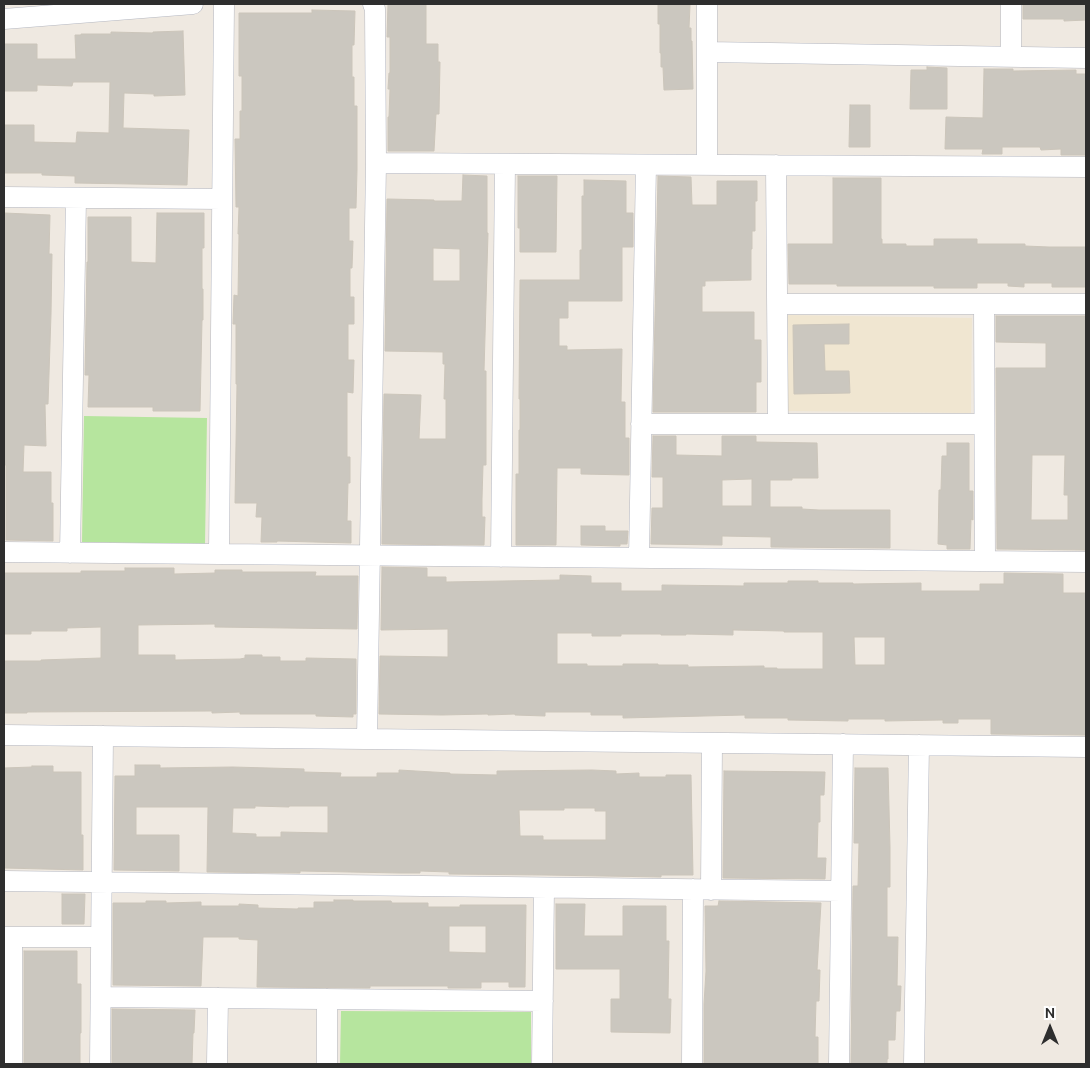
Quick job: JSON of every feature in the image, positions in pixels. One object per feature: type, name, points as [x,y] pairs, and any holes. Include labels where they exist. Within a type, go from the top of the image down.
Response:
[{"type":"street","points":[[4,19],[194,4]]},
{"type":"street","points":[[219,554],[224,4]]},
{"type":"street","points":[[367,739],[376,163],[375,9],[373,4]]},
{"type":"street","points":[[707,4],[707,165]]},
{"type":"street","points":[[1011,4],[1011,57]]},
{"type":"street","points":[[707,52],[1086,58]]},
{"type":"street","points":[[376,163],[1086,167]]},
{"type":"street","points":[[501,557],[505,164]]},
{"type":"street","points":[[640,558],[646,165]]},
{"type":"street","points":[[776,165],[778,424]]},
{"type":"street","points":[[4,197],[222,199]]},
{"type":"street","points":[[70,553],[76,198]]},
{"type":"street","points":[[777,304],[1086,304]]},
{"type":"street","points":[[984,304],[985,561]]},
{"type":"street","points":[[641,424],[984,424]]},
{"type":"street","points":[[4,552],[1086,562]]},
{"type":"street","points":[[4,735],[1086,746]]},
{"type":"street","points":[[100,1064],[103,736]]},
{"type":"street","points":[[692,1064],[712,743]]},
{"type":"street","points":[[840,1064],[843,744]]},
{"type":"street","points":[[914,1064],[918,745]]},
{"type":"street","points":[[4,881],[841,892]]},
{"type":"street","points":[[542,1064],[544,888]]},
{"type":"street","points":[[12,1064],[8,937],[101,937]]},
{"type":"street","points":[[101,997],[543,1001]]},
{"type":"street","points":[[216,1064],[218,998]]},
{"type":"street","points":[[327,999],[327,1064]]},
{"type":"shaded area","points":[[787,315],[972,318],[971,413],[786,411]]},
{"type":"green space","points":[[84,416],[207,418],[205,544],[82,542]]},
{"type":"green space","points":[[341,1011],[531,1012],[531,1064],[340,1064]]},
{"type":"building","points":[[388,4],[426,4],[426,44],[438,44],[438,62],[440,62],[439,114],[436,114],[434,151],[388,151],[390,37],[387,37]]},
{"type":"building","points":[[658,4],[690,5],[689,28],[691,28],[692,41],[693,89],[664,90]]},
{"type":"building","points":[[1023,4],[1086,4],[1086,20],[1023,19]]},
{"type":"building","points":[[312,10],[355,11],[352,77],[354,77],[354,106],[357,106],[356,208],[349,208],[349,241],[353,241],[352,268],[350,268],[350,297],[354,297],[354,324],[348,324],[348,360],[354,360],[353,393],[347,392],[347,457],[350,457],[350,483],[348,483],[347,521],[351,521],[351,543],[261,542],[262,517],[256,517],[257,503],[235,503],[237,384],[236,324],[233,324],[234,295],[238,296],[239,207],[236,207],[235,139],[240,139],[240,111],[242,111],[242,76],[239,76],[239,13],[312,13]]},
{"type":"building","points":[[183,31],[185,95],[154,96],[154,94],[124,93],[123,128],[189,130],[187,185],[75,183],[75,176],[42,175],[42,173],[4,173],[4,125],[34,125],[34,142],[76,143],[77,132],[109,133],[110,82],[73,82],[72,86],[37,85],[37,91],[4,91],[4,44],[37,44],[37,59],[76,59],[75,35],[111,34],[111,32],[153,33]]},
{"type":"building","points":[[927,67],[947,68],[947,109],[910,109],[911,70],[927,70]]},
{"type":"building","points":[[984,69],[1013,69],[1013,71],[1076,70],[1076,74],[1086,74],[1086,155],[1061,155],[1061,149],[1041,150],[1040,147],[1002,147],[1002,154],[982,154],[983,149],[945,149],[946,117],[983,118]]},
{"type":"building","points":[[850,105],[870,105],[870,147],[849,147]]},
{"type":"building","points":[[463,175],[487,176],[488,233],[484,371],[486,371],[486,465],[483,465],[482,499],[482,517],[485,517],[484,545],[382,544],[384,394],[421,395],[419,439],[446,439],[445,364],[443,364],[443,352],[385,351],[387,199],[462,201]],"holes":[[[433,248],[460,249],[460,281],[433,281]]]},
{"type":"building","points":[[518,176],[557,176],[556,252],[520,252]]},
{"type":"building","points":[[658,176],[691,177],[692,205],[717,205],[717,181],[757,181],[755,231],[752,231],[751,280],[705,281],[705,286],[702,286],[702,312],[754,312],[754,340],[761,340],[761,382],[756,382],[756,412],[653,412]]},
{"type":"building","points":[[833,178],[881,178],[882,244],[934,246],[934,239],[977,239],[977,244],[1086,247],[1086,287],[1052,287],[1052,283],[1024,283],[1024,287],[1008,286],[1008,283],[977,283],[977,288],[789,284],[788,244],[833,244]]},
{"type":"building","points":[[584,180],[626,181],[626,213],[633,213],[633,247],[622,247],[622,301],[568,301],[568,318],[559,318],[559,346],[567,346],[567,350],[622,349],[621,402],[625,402],[625,438],[629,438],[629,475],[581,474],[581,468],[557,468],[556,545],[516,545],[516,474],[519,474],[520,430],[520,280],[580,280]]},
{"type":"building","points":[[4,213],[50,215],[49,254],[52,254],[51,314],[48,404],[45,404],[46,446],[24,445],[23,472],[51,472],[53,541],[6,540],[6,465],[4,465]]},
{"type":"building","points":[[157,213],[204,213],[200,411],[153,411],[153,407],[88,407],[89,375],[85,375],[88,217],[131,217],[131,262],[156,263]]},
{"type":"building","points":[[996,316],[1086,316],[1086,550],[997,549],[996,368],[1046,368],[1046,343],[996,342]],"holes":[[[1032,455],[1065,455],[1064,495],[1068,495],[1068,520],[1031,520]]]},
{"type":"building","points":[[849,324],[849,344],[824,344],[825,371],[849,371],[850,393],[794,394],[793,325]]},
{"type":"building","points":[[653,436],[676,436],[676,455],[722,456],[722,436],[756,436],[756,442],[817,443],[818,478],[770,480],[770,507],[802,507],[802,509],[819,510],[890,510],[890,548],[771,547],[771,537],[722,536],[722,545],[651,544],[652,508],[663,508],[663,477],[652,477]],"holes":[[[752,479],[752,506],[722,506],[722,480]]]},
{"type":"building","points":[[947,443],[969,443],[969,491],[973,491],[970,549],[947,549],[947,545],[938,544],[942,456],[947,456]]},
{"type":"building","points":[[581,526],[605,526],[605,531],[628,531],[627,544],[620,544],[620,546],[581,545]]},
{"type":"building","points":[[382,567],[427,568],[427,577],[446,577],[446,582],[560,580],[560,575],[591,576],[591,583],[621,583],[621,591],[662,591],[662,585],[744,586],[744,583],[818,581],[818,583],[853,584],[921,583],[921,591],[980,591],[980,584],[1004,584],[1004,573],[1063,574],[1063,593],[1086,593],[1086,735],[991,734],[991,719],[958,719],[958,723],[943,723],[943,720],[788,720],[788,718],[745,718],[745,715],[623,718],[623,715],[591,715],[591,712],[545,712],[545,716],[515,714],[379,714],[380,656],[448,657],[448,629],[381,630]],"holes":[[[733,630],[823,632],[823,669],[777,669],[764,668],[764,666],[688,667],[688,665],[658,664],[623,664],[623,666],[557,664],[557,633],[592,633],[592,636],[621,636],[621,634],[733,635]],[[854,637],[885,637],[885,665],[855,665]]]},
{"type":"building","points":[[125,568],[174,568],[174,574],[215,573],[215,570],[242,570],[242,572],[316,572],[315,576],[358,576],[357,629],[215,627],[215,624],[138,625],[138,655],[175,655],[175,660],[240,659],[245,658],[245,655],[280,657],[280,661],[306,661],[306,658],[356,659],[356,714],[353,714],[353,717],[316,716],[316,714],[212,713],[212,711],[4,713],[4,661],[101,658],[101,627],[67,628],[67,631],[31,631],[31,634],[4,634],[4,573],[81,573],[81,571],[125,571]]},
{"type":"building","points":[[135,765],[160,765],[160,768],[233,767],[304,769],[304,772],[341,773],[340,777],[377,777],[377,773],[399,773],[399,770],[497,775],[497,771],[592,770],[616,771],[616,774],[639,773],[639,777],[691,775],[693,875],[661,875],[661,877],[449,874],[449,872],[420,871],[420,873],[207,872],[208,807],[136,807],[136,835],[179,835],[179,871],[114,870],[115,776],[135,776]],"holes":[[[255,806],[328,806],[328,833],[281,832],[281,837],[256,837],[256,834],[232,833],[233,808],[255,808]],[[564,808],[595,808],[595,811],[606,811],[606,840],[543,840],[543,836],[520,836],[519,810],[564,810]]]},
{"type":"building","points":[[53,766],[53,772],[81,772],[83,870],[4,868],[4,768]]},
{"type":"building","points":[[855,768],[888,768],[890,887],[887,887],[887,937],[898,937],[897,986],[901,986],[900,1011],[896,1011],[895,1040],[888,1040],[887,1064],[851,1064],[853,886],[858,886],[859,843],[854,843]]},
{"type":"building","points":[[724,771],[825,772],[824,795],[820,795],[817,858],[826,858],[825,879],[723,878]]},
{"type":"building","points":[[62,894],[85,894],[84,924],[62,924]]},
{"type":"building","points":[[334,900],[391,901],[392,903],[428,903],[428,907],[526,905],[525,987],[509,987],[509,982],[481,982],[481,988],[448,988],[448,986],[370,986],[370,988],[257,987],[258,940],[239,939],[239,937],[203,937],[201,986],[113,985],[113,903],[146,903],[146,901],[166,901],[166,903],[201,902],[201,906],[239,906],[239,904],[258,905],[258,908],[298,909],[314,908],[314,902],[334,902]],"holes":[[[449,926],[486,926],[486,953],[449,952]]]},
{"type":"building","points":[[719,901],[821,903],[817,970],[820,970],[819,1001],[816,1001],[815,1037],[818,1037],[818,1064],[704,1064],[705,906],[718,906]]},
{"type":"building","points":[[556,904],[585,904],[584,936],[623,936],[623,906],[666,906],[666,941],[669,941],[668,999],[671,999],[670,1033],[611,1032],[611,999],[620,999],[620,969],[556,969]]},
{"type":"building","points":[[24,951],[77,951],[77,984],[81,984],[80,1063],[24,1064]]},
{"type":"building","points":[[112,1009],[195,1010],[192,1064],[112,1064]]}]
